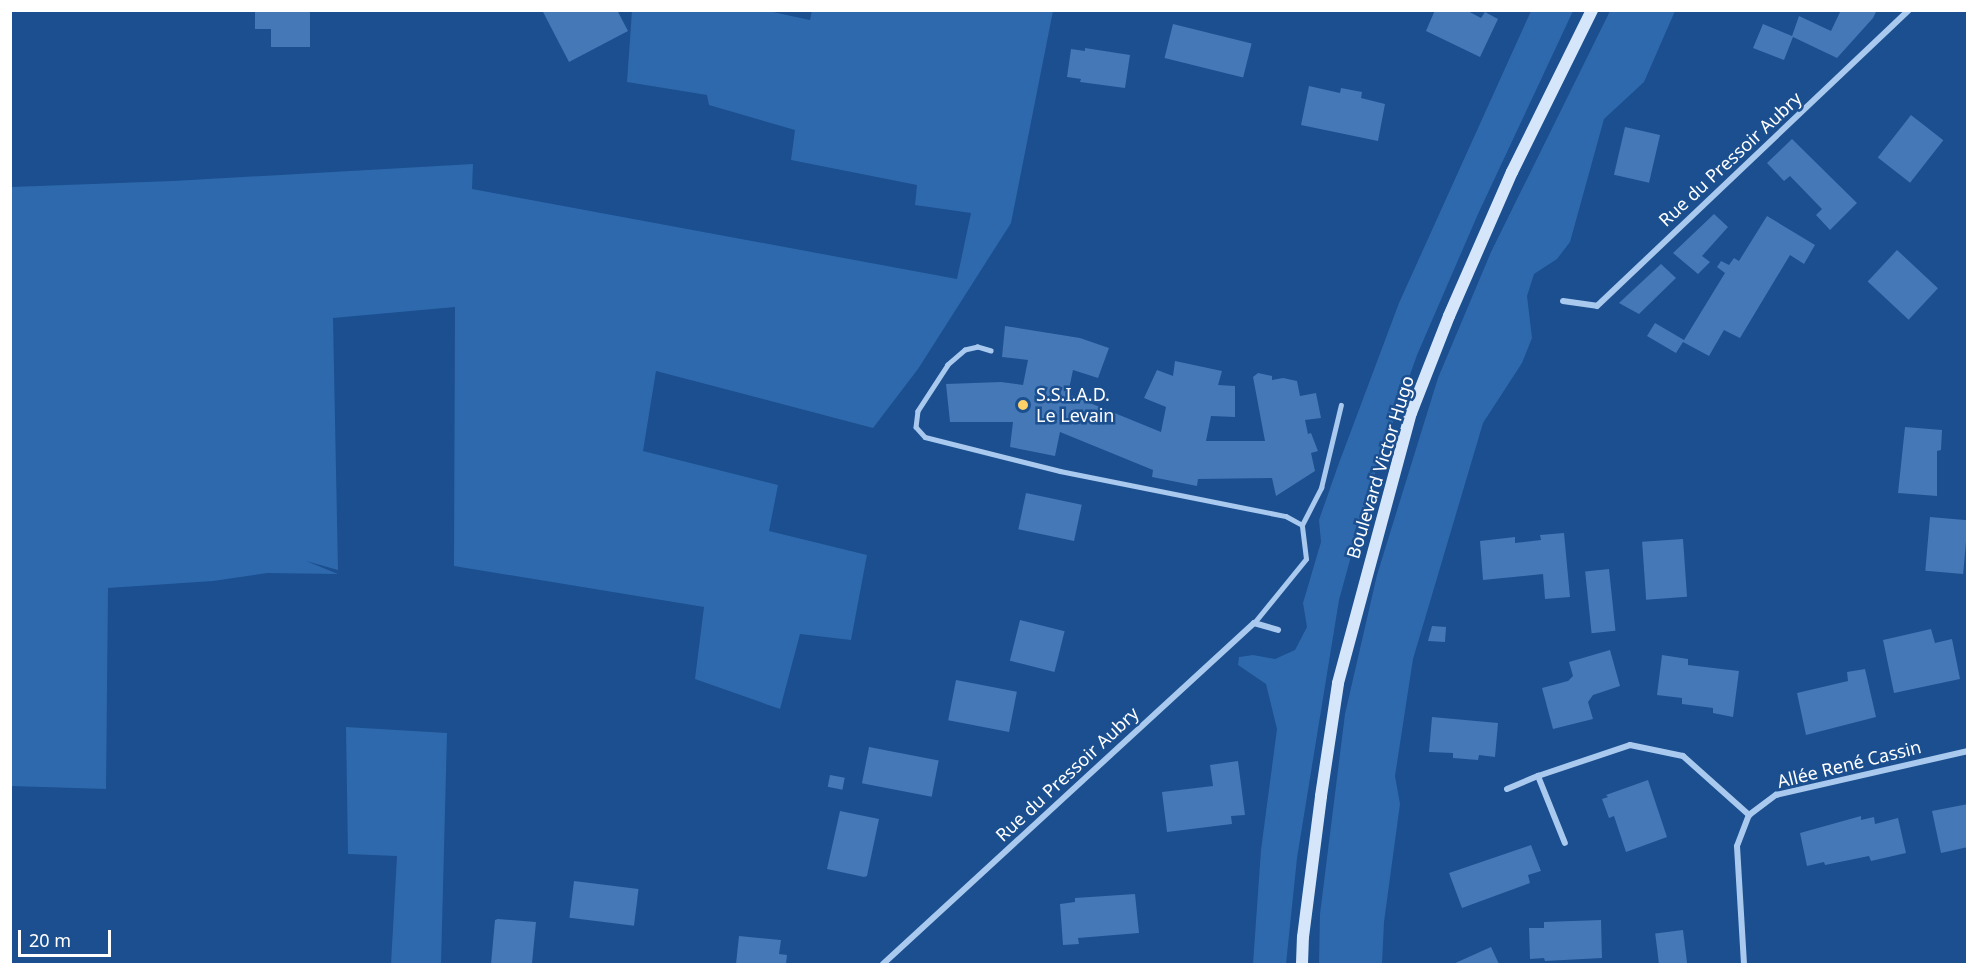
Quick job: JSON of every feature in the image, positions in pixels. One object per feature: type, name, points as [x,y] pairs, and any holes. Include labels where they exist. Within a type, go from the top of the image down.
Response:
[{"type":"main road","name":"Boulevard Victor Hugo","points":[[1302,964],[1303,937],[1319,808],[1338,683],[1411,412],[1449,316],[1512,172],[1592,10]]},
{"type":"street","name":"Rue du Pressoir Aubry","points":[[1563,301],[1597,306],[1909,10]]},
{"type":"street","name":"Rue du Pressoir Aubry","points":[[883,964],[1254,623]]},
{"type":"street","points":[[1254,623],[1278,630]]},
{"type":"street","points":[[1507,789],[1630,745],[1683,756],[1749,815],[1737,846],[1744,964]]},
{"type":"street","name":"Allée René Cassin","points":[[1749,815],[1776,795],[1968,751]]},
{"type":"street","points":[[1538,776],[1565,843]]},
{"type":"lane","points":[[992,351],[978,347],[965,350],[948,365],[918,411],[916,427],[925,437],[1060,471],[1286,516],[1302,525]]},
{"type":"lane","points":[[1254,623],[1306,559],[1302,525],[1321,488],[1341,405]]},
{"type":"shaded area","points":[[812,10],[1053,11],[1011,223],[918,369],[873,428],[656,371],[643,451],[778,485],[769,531],[867,555],[851,640],[800,634],[780,709],[695,679],[704,607],[454,566],[455,307],[333,318],[338,570],[306,561],[338,574],[267,573],[213,581],[108,588],[106,789],[11,786],[11,187],[173,181],[473,164],[472,189],[957,279],[971,213],[915,205],[917,185],[791,160],[795,130],[709,105],[707,95],[627,82],[632,11],[768,11],[810,20]]},
{"type":"shaded area","points":[[1531,11],[1573,11],[1478,214],[1417,355],[1370,487],[1339,600],[1297,858],[1286,964],[1253,964],[1261,850],[1277,729],[1266,684],[1238,665],[1239,657],[1253,655],[1275,659],[1295,650],[1307,627],[1303,603],[1321,542],[1319,520],[1339,463],[1399,303]]},
{"type":"shaded area","points":[[1610,11],[1675,11],[1644,82],[1604,119],[1570,242],[1557,259],[1534,274],[1527,296],[1532,338],[1522,363],[1483,423],[1413,659],[1395,776],[1400,804],[1384,922],[1382,964],[1319,964],[1320,914],[1345,714],[1377,575],[1438,378],[1491,252]]},
{"type":"shaded area","points":[[346,727],[447,733],[441,964],[391,964],[397,856],[348,854]]},
{"type":"building","points":[[255,10],[310,10],[310,47],[271,47],[271,29],[255,29]]},
{"type":"building","points":[[542,10],[617,10],[628,31],[569,62]]},
{"type":"building","points":[[1435,10],[1466,10],[1481,18],[1485,12],[1498,19],[1480,57],[1426,31]]},
{"type":"building","points":[[1841,10],[1877,10],[1873,18],[1837,58],[1793,37],[1784,60],[1753,48],[1763,24],[1792,36],[1799,16],[1831,31]]},
{"type":"building","points":[[1173,24],[1252,44],[1243,78],[1165,58]]},
{"type":"building","points":[[1085,48],[1130,55],[1125,88],[1080,82],[1081,79],[1067,77],[1071,49],[1085,51]]},
{"type":"building","points":[[1309,86],[1340,93],[1341,88],[1362,92],[1361,98],[1385,104],[1378,141],[1301,125]]},
{"type":"building","points":[[1911,115],[1943,140],[1910,183],[1878,158]]},
{"type":"building","points":[[1625,127],[1660,135],[1649,183],[1614,175]]},
{"type":"building","points":[[1792,139],[1857,203],[1830,230],[1816,215],[1822,209],[1790,176],[1784,181],[1767,163]]},
{"type":"building","points":[[1714,214],[1728,227],[1702,256],[1710,262],[1698,274],[1673,253]]},
{"type":"building","points":[[1767,216],[1815,245],[1804,264],[1790,255],[1740,338],[1724,330],[1709,356],[1683,342],[1676,353],[1647,336],[1655,323],[1684,340],[1725,273],[1717,267],[1721,261],[1729,265],[1734,258],[1739,261]]},
{"type":"building","points":[[1897,250],[1938,288],[1909,320],[1868,281]]},
{"type":"building","points":[[1661,264],[1676,278],[1639,314],[1619,303]]},
{"type":"building","name":"S.S.I.A.D. Le Levain","points":[[1005,326],[1080,338],[1109,348],[1098,378],[1073,370],[1068,394],[1161,432],[1166,407],[1144,398],[1157,370],[1173,376],[1175,361],[1222,371],[1218,385],[1235,386],[1235,417],[1211,416],[1206,441],[1265,441],[1253,377],[1258,373],[1272,376],[1272,380],[1283,378],[1297,381],[1300,396],[1316,393],[1321,418],[1305,420],[1308,434],[1311,433],[1318,451],[1311,453],[1315,471],[1276,496],[1272,478],[1198,479],[1197,486],[1152,477],[1153,470],[1060,432],[1055,456],[1010,447],[1013,422],[950,422],[946,384],[1001,382],[1023,385],[1028,360],[1002,357]]},
{"type":"building","points":[[1905,427],[1942,430],[1941,450],[1937,451],[1937,496],[1898,493]]},
{"type":"building","points":[[1026,493],[1082,505],[1074,541],[1018,529]]},
{"type":"building","points":[[1930,517],[1968,520],[1963,574],[1925,571]]},
{"type":"building","points":[[1564,533],[1570,597],[1545,599],[1543,574],[1483,580],[1480,541],[1515,537],[1515,543],[1541,540],[1540,535]]},
{"type":"building","points":[[1683,539],[1687,597],[1646,600],[1642,542]]},
{"type":"building","points":[[1609,569],[1615,631],[1592,633],[1585,572]]},
{"type":"building","points":[[1020,620],[1065,631],[1054,672],[1010,661]]},
{"type":"building","points":[[1432,626],[1446,627],[1445,642],[1428,641]]},
{"type":"building","points":[[1931,629],[1935,643],[1952,639],[1960,679],[1894,693],[1883,640]]},
{"type":"building","points":[[1610,650],[1620,686],[1593,695],[1588,702],[1593,719],[1553,729],[1542,688],[1568,681],[1573,676],[1569,662]]},
{"type":"building","points":[[1662,655],[1688,659],[1688,665],[1739,671],[1733,717],[1713,713],[1713,708],[1682,704],[1682,698],[1657,695]]},
{"type":"building","points":[[1865,669],[1876,717],[1806,735],[1797,693],[1848,681],[1847,672]]},
{"type":"building","points":[[956,680],[1017,692],[1009,732],[948,720]]},
{"type":"building","points":[[1432,717],[1498,723],[1495,757],[1479,755],[1478,760],[1453,758],[1453,753],[1429,752]]},
{"type":"building","points":[[869,747],[939,761],[932,797],[862,783]]},
{"type":"building","points":[[1238,761],[1245,815],[1231,816],[1232,824],[1167,832],[1162,792],[1213,786],[1210,765]]},
{"type":"building","points":[[830,775],[845,778],[842,790],[828,787]]},
{"type":"building","points":[[1648,780],[1667,837],[1626,852],[1614,816],[1609,818],[1602,799],[1608,797],[1606,795]]},
{"type":"building","points":[[1968,804],[1968,847],[1941,853],[1932,811]]},
{"type":"building","points":[[840,811],[879,819],[867,876],[827,869]]},
{"type":"building","points":[[1861,816],[1861,820],[1874,817],[1875,824],[1898,818],[1906,853],[1871,861],[1869,856],[1825,865],[1824,862],[1807,866],[1800,833]]},
{"type":"building","points":[[1531,845],[1541,871],[1528,875],[1530,883],[1462,908],[1449,873]]},
{"type":"building","points":[[574,881],[639,889],[634,926],[569,918]]},
{"type":"building","points":[[1135,894],[1139,933],[1078,938],[1079,944],[1063,945],[1060,904],[1075,902],[1075,898]]},
{"type":"building","points":[[495,920],[536,922],[532,963],[491,964]]},
{"type":"building","points":[[1601,920],[1602,958],[1545,961],[1544,958],[1530,959],[1529,928],[1544,928],[1544,922]]},
{"type":"building","points":[[1683,930],[1687,964],[1659,964],[1655,933]]},
{"type":"building","points":[[739,936],[781,940],[779,954],[787,955],[786,964],[736,964]]},
{"type":"building","points":[[1491,947],[1499,964],[1453,964]]},
{"type":"place","name":"S.S.I.A.D. Le Levain","points":[[1023,405]]}]
